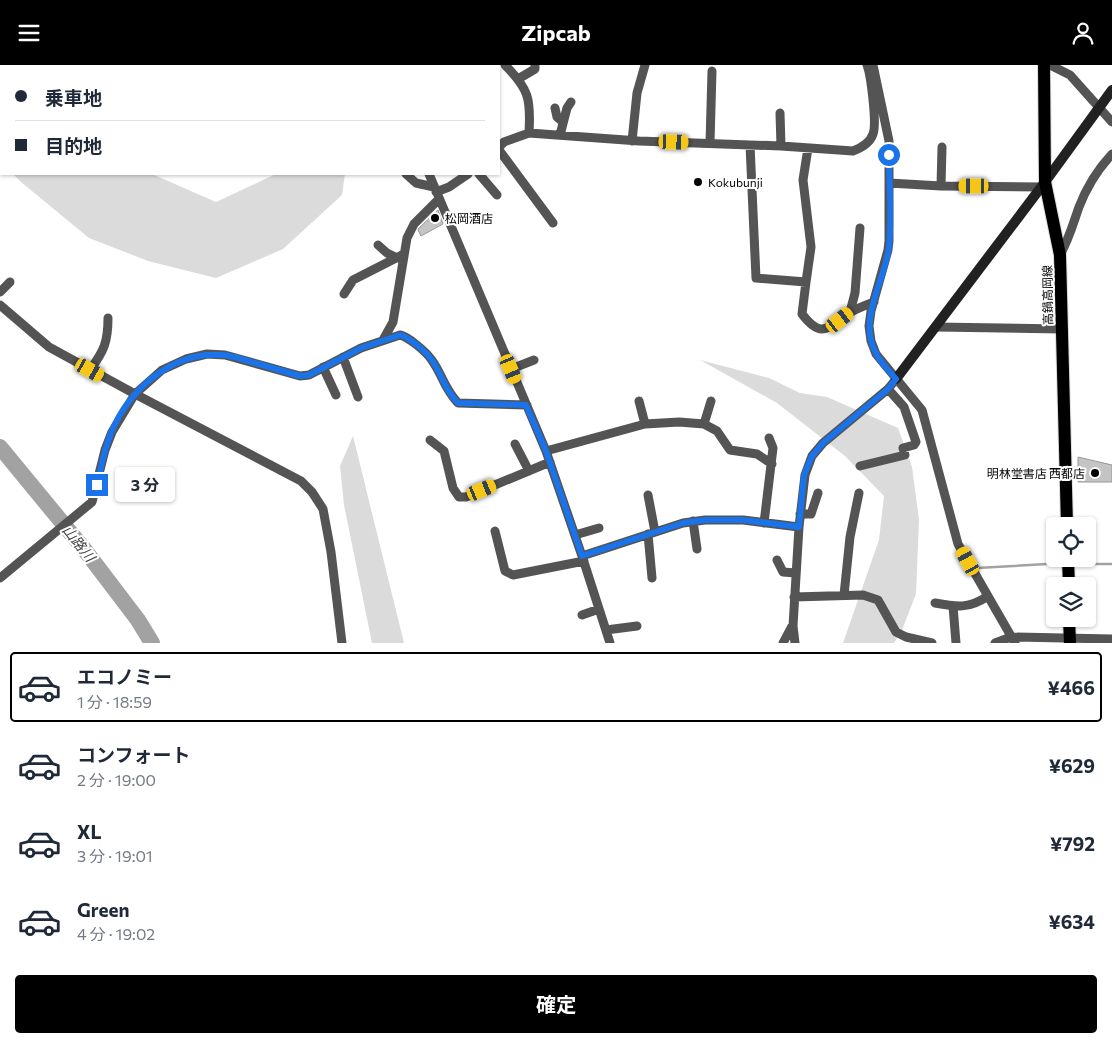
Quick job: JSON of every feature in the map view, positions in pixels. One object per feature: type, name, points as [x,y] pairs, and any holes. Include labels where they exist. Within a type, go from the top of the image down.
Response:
[{"type":"main road","name":"高鍋高岡線","points":[[1044,65],[1044,185],[1060,255],[1067,517]]},
{"type":"main road","points":[[1069,627],[1070,640]]},
{"type":"street","points":[[505,65],[518,79],[527,95],[530,113],[529,133]]},
{"type":"street","points":[[518,79],[535,69],[535,65]]},
{"type":"street","points":[[632,141],[637,93],[645,65]]},
{"type":"street","points":[[500,148],[504,142],[529,133],[632,141],[781,146],[853,151],[864,147],[873,134],[874,109],[870,65]]},
{"type":"street","points":[[870,65],[889,141],[888,250],[869,326],[871,341],[876,354],[922,410],[956,539],[1013,640]]},
{"type":"street","points":[[1050,65],[1070,75],[1112,122]]},
{"type":"street","points":[[710,143],[712,71]]},
{"type":"street","points":[[795,643],[792,626],[800,514],[804,475],[812,456],[823,443],[888,389],[1044,185],[1112,90]]},
{"type":"street","points":[[560,135],[567,108],[571,102]]},
{"type":"street","points":[[555,108],[557,117],[563,122]]},
{"type":"street","points":[[780,113],[781,146]]},
{"type":"street","points":[[750,145],[756,278],[806,282]]},
{"type":"street","points":[[941,186],[942,147]]},
{"type":"street","points":[[808,148],[803,180],[811,247],[802,314],[810,325],[819,329],[830,327],[850,312],[874,302]]},
{"type":"street","points":[[500,150],[553,223]]},
{"type":"street","points":[[1060,255],[1068,241],[1079,206],[1094,174],[1112,154]]},
{"type":"street","points":[[407,175],[416,183],[437,193]]},
{"type":"street","points":[[429,175],[546,451],[610,643]]},
{"type":"street","points":[[383,340],[393,322],[401,256],[414,224],[437,193],[467,175]]},
{"type":"street","points":[[480,175],[497,195]]},
{"type":"street","points":[[889,183],[941,186],[1044,185]]},
{"type":"street","points":[[850,312],[855,293],[860,228]]},
{"type":"street","points":[[378,245],[387,253],[401,256]]},
{"type":"street","points":[[344,294],[353,280],[401,256]]},
{"type":"street","points":[[0,292],[10,282]]},
{"type":"street","points":[[0,305],[50,347],[135,395],[301,481],[312,492],[323,509],[342,643]]},
{"type":"street","points":[[90,370],[103,351],[108,337],[108,318]]},
{"type":"street","points":[[936,327],[1062,329]]},
{"type":"street","points":[[0,578],[52,537],[92,502],[105,450],[112,432],[135,395],[162,370],[186,359],[206,354],[225,355],[300,376],[309,375],[361,348],[400,335],[406,336],[431,359],[448,393],[458,403],[526,405]]},
{"type":"street","points":[[343,357],[358,397]]},
{"type":"street","points":[[511,369],[534,360]]},
{"type":"street","points":[[323,367],[336,395]]},
{"type":"street","points":[[860,466],[905,455],[903,448],[916,443],[904,407],[888,389]]},
{"type":"street","points":[[639,401],[645,424]]},
{"type":"street","points":[[704,424],[711,401]]},
{"type":"street","points":[[546,451],[645,424],[679,421],[704,424],[717,431],[730,450],[757,454],[772,464]]},
{"type":"street","points":[[764,523],[773,448],[769,438]]},
{"type":"street","points":[[430,440],[444,451],[454,488],[459,497],[466,497],[550,462]]},
{"type":"street","points":[[515,444],[529,471]]},
{"type":"street","points":[[800,514],[811,514],[818,493]]},
{"type":"street","points":[[844,595],[850,537],[859,493]]},
{"type":"street","points":[[648,495],[652,533],[652,577]]},
{"type":"street","points":[[495,531],[505,571],[513,575],[583,559],[652,533],[693,521],[743,520],[799,527]]},
{"type":"street","points":[[693,521],[697,549]]},
{"type":"street","points":[[575,535],[599,529]]},
{"type":"street","points":[[777,560],[784,572],[796,573]]},
{"type":"street","points":[[794,597],[863,595],[878,600],[896,632],[906,637],[932,643]]},
{"type":"street","points":[[935,603],[968,606],[988,595]]},
{"type":"street","points":[[953,606],[956,643]]},
{"type":"street","points":[[582,615],[599,609]]},
{"type":"street","points":[[606,630],[636,626]]},
{"type":"street","points":[[783,643],[792,626]]},
{"type":"street","points":[[995,643],[1013,640],[1112,639]]},
{"type":"shaded area","points":[[14,175],[154,175],[216,202],[274,175],[345,175],[342,195],[283,249],[216,278],[148,261],[89,238]]},
{"type":"shaded area","points":[[700,360],[769,378],[800,393],[827,397],[898,428],[912,467],[919,520],[916,594],[902,630],[894,643],[843,643],[879,540],[884,496],[845,456],[777,403]]},
{"type":"shaded area","points":[[353,436],[404,643],[372,643],[344,505],[340,466]]},
{"type":"building","points":[[438,210],[443,224],[421,236],[419,228]]},
{"type":"building","name":"明林堂書店 西都店","points":[[1078,457],[1112,465],[1112,482],[1078,482]]},
{"type":"waterway","name":"山路川","points":[[0,447],[84,549],[138,620],[152,643]]},
{"type":"waterway","points":[[977,568],[1046,564]]},
{"type":"waterway","points":[[1096,564],[1112,564]]},
{"type":"place","name":"Kokubunji","points":[[698,182]]},
{"type":"place","name":"松岡酒店","points":[[435,218]]},
{"type":"place","name":"明林堂書店 西都店","points":[[1095,473]]},
{"type":"route","points":[[97,485],[105,450],[112,432],[135,395],[162,370],[186,359],[206,354],[225,355],[300,376],[309,375],[361,348],[400,335],[406,336],[431,359],[448,393],[458,403],[526,405],[546,451],[582,556],[683,523],[705,520],[743,520],[799,527],[804,475],[812,456],[823,443],[888,389],[896,379],[876,354],[871,341],[869,326],[871,311],[888,250],[889,155]]}]
